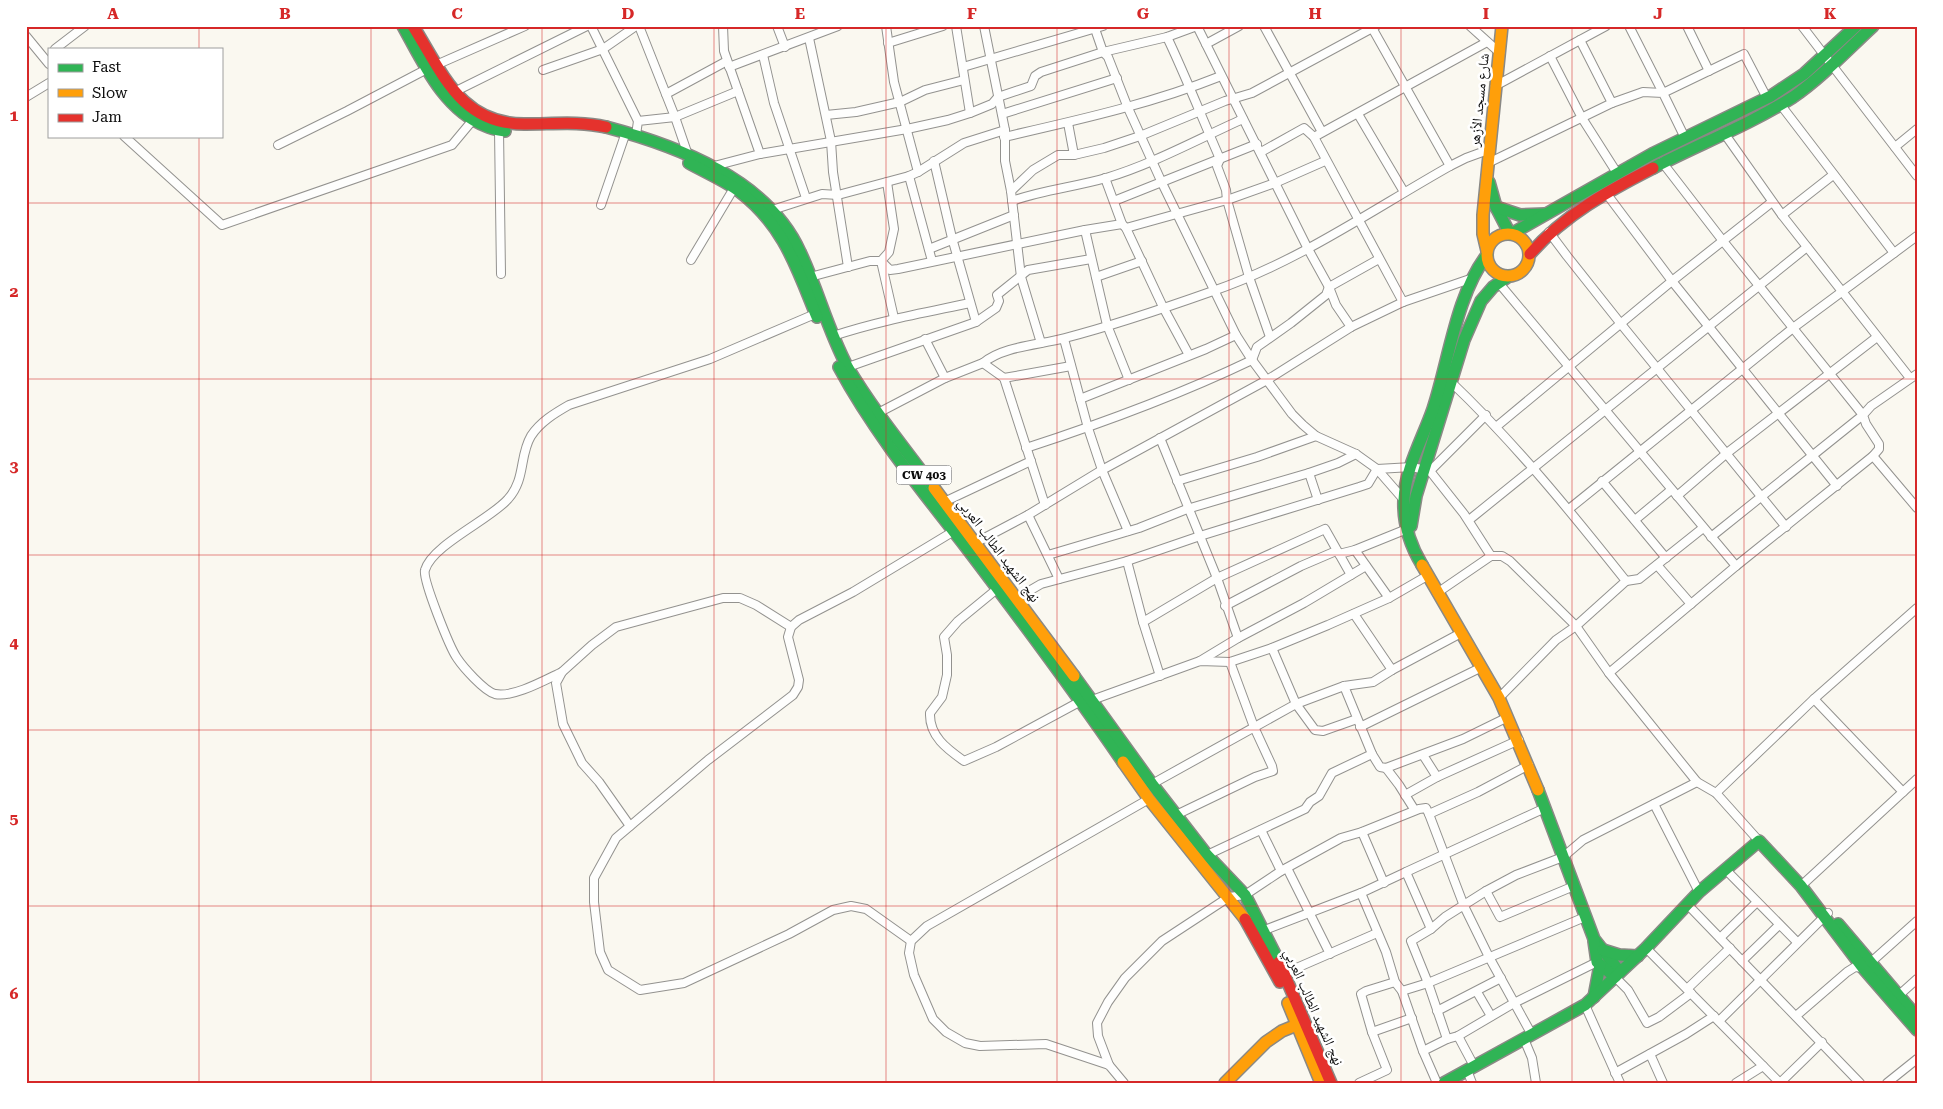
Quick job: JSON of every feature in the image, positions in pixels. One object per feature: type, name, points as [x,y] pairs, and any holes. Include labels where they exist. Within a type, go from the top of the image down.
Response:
[{"type":"main road","name":"نهج الشهيد الطالب العربي","points":[[403,26],[460,111],[472,121],[499,130],[545,128],[591,131],[658,146],[688,155],[714,166],[755,194],[768,211],[787,245],[832,353],[853,393],[912,478],[954,532],[971,545],[1017,598],[1150,799],[1229,897],[1248,924],[1278,978],[1331,1083]]},
{"type":"main road","name":"نهج الشهيد الطالب العربي","points":[[413,26],[432,67],[470,108],[486,118],[545,128],[576,122],[593,124],[636,135],[734,188],[784,223],[796,241],[833,336],[848,367],[878,413],[944,502],[998,589],[1206,855],[1244,895],[1285,973],[1321,1083]]},
{"type":"main road","name":"شارع مسجد الأزهر","points":[[1487,253],[1483,215],[1488,150],[1502,26]]},
{"type":"main road","points":[[1412,548],[1411,522],[1413,508],[1428,470],[1464,340],[1480,301],[1498,282],[1521,272],[1526,267],[1530,254],[1549,232],[1577,211],[1662,162],[1724,133],[1801,91],[1856,26]]},
{"type":"main road","points":[[1510,234],[1550,213],[1617,173],[1790,85],[1828,60],[1873,26]]},
{"type":"main road","name":"شارع مسجد الأزهر","points":[[1487,177],[1496,207],[1510,234]]},
{"type":"main road","points":[[1496,207],[1520,215],[1550,213]]},
{"type":"main road","points":[[1530,254],[1526,243],[1517,236],[1502,234],[1495,238],[1465,295],[1433,408],[1406,482],[1404,500],[1406,530],[1412,548],[1427,576],[1482,667],[1519,740],[1585,918],[1594,939],[1612,960],[1618,977]]},
{"type":"main road","points":[[1487,253],[1491,268],[1496,272],[1509,276]]},
{"type":"main road","points":[[1444,1083],[1590,1001],[1618,977],[1687,904],[1759,841],[1826,915],[1917,1030]]},
{"type":"main road","points":[[1590,1001],[1598,963],[1594,939]]},
{"type":"main road","points":[[1601,949],[1611,953],[1642,952]]},
{"type":"main road","points":[[1598,963],[1618,977]]},
{"type":"main road","points":[[1867,965],[1917,1017]]},
{"type":"main road","points":[[1225,1083],[1266,1044],[1283,1031],[1303,1027]]},
{"type":"street","points":[[278,145],[432,67],[524,26]]},
{"type":"street","points":[[454,92],[587,26]]},
{"type":"street","points":[[591,26],[638,121],[636,135]]},
{"type":"street","points":[[543,70],[603,49],[637,26],[666,94],[688,155]]},
{"type":"street","points":[[723,26],[724,51],[760,154]]},
{"type":"street","points":[[777,26],[785,47]]},
{"type":"street","points":[[666,94],[728,64],[763,55],[838,26]]},
{"type":"street","points":[[886,26],[894,82],[918,172]]},
{"type":"street","points":[[888,43],[943,26]]},
{"type":"street","points":[[956,26],[970,113]]},
{"type":"street","points":[[984,26],[1005,133],[1004,161],[1011,191],[1021,277],[1041,343]]},
{"type":"street","points":[[714,166],[760,154],[907,129],[970,113],[992,104],[998,97],[1031,86],[1035,76],[1041,72],[1103,52],[1167,37],[1197,26],[1308,249],[1329,287],[1336,305],[1351,327]]},
{"type":"street","points":[[1206,44],[1239,26]]},
{"type":"street","points":[[1264,26],[1322,132]]},
{"type":"street","points":[[1470,26],[1500,53]]},
{"type":"street","points":[[1495,86],[1606,26]]},
{"type":"street","points":[[1629,26],[1685,138]]},
{"type":"street","points":[[1687,26],[1709,70]]},
{"type":"street","points":[[1802,26],[1917,176]]},
{"type":"street","points":[[56,48],[82,27]]},
{"type":"street","points":[[963,67],[1097,27],[1103,52],[1108,57],[1140,136],[1214,291],[1236,335],[1252,360],[1292,414],[1316,436],[1356,454],[1377,469],[1404,500]]},
{"type":"street","points":[[1011,191],[1033,170],[1058,155],[1074,155],[1104,148],[1252,93],[1290,74],[1373,27],[1450,166]]},
{"type":"street","points":[[26,36],[47,59]]},
{"type":"street","points":[[1167,37],[1191,88],[1199,112],[1220,159],[1217,166],[1226,190],[1248,277],[1270,337]]},
{"type":"street","points":[[809,38],[831,141],[833,172],[848,267]]},
{"type":"street","points":[[1580,40],[1612,103]]},
{"type":"street","points":[[1314,137],[1487,42]]},
{"type":"street","points":[[1488,163],[1612,103],[1643,92],[1663,93],[1744,54],[1767,98]]},
{"type":"street","points":[[763,55],[774,103],[806,198]]},
{"type":"street","points":[[1550,56],[1582,118],[1617,173]]},
{"type":"street","points":[[768,211],[822,194],[838,195],[909,176],[964,143],[1005,133],[1068,123],[1128,108],[1191,88],[1221,76]]},
{"type":"street","points":[[1002,114],[1117,78]]},
{"type":"street","points":[[826,115],[856,112],[900,102],[925,90],[964,80]]},
{"type":"street","points":[[26,97],[48,84]]},
{"type":"street","points":[[638,121],[675,117],[738,91]]},
{"type":"street","points":[[1780,104],[1894,253]]},
{"type":"street","points":[[1358,114],[1404,192]]},
{"type":"street","points":[[1012,201],[1105,178],[1152,160],[1243,119]]},
{"type":"street","points":[[126,138],[222,225],[452,145],[472,121]]},
{"type":"street","points":[[1068,123],[1074,155]]},
{"type":"street","points":[[1261,152],[1304,128],[1314,137],[1403,302]]},
{"type":"street","points":[[1895,147],[1917,129]]},
{"type":"street","points":[[499,130],[501,274]]},
{"type":"street","points":[[1711,537],[1863,415],[1870,406],[1913,376],[1877,337],[1806,247],[1724,133]]},
{"type":"street","points":[[601,205],[624,138]]},
{"type":"street","points":[[1114,201],[1257,144]]},
{"type":"street","points":[[878,413],[946,378],[1012,350],[1064,339],[1214,291],[1262,273],[1308,249],[1450,166],[1488,150]]},
{"type":"street","points":[[934,161],[952,238],[976,322]]},
{"type":"street","points":[[810,277],[870,261],[881,261],[890,270],[1085,230],[1124,226],[1227,200],[1275,183],[1326,161]]},
{"type":"street","points":[[1609,673],[1736,566],[1837,486],[1879,449],[1879,444],[1866,424],[1863,415],[1662,162]]},
{"type":"street","points":[[1782,215],[1833,175]]},
{"type":"street","points":[[909,176],[932,261]]},
{"type":"street","points":[[1105,178],[1124,226],[1163,307],[1189,355]]},
{"type":"street","points":[[881,261],[889,252],[894,229],[888,182]]},
{"type":"street","points":[[692,260],[734,188]]},
{"type":"street","points":[[1606,193],[1672,281],[1744,368],[1837,486]]},
{"type":"street","points":[[1496,427],[1672,281],[1772,202]]},
{"type":"street","points":[[929,249],[952,238],[1014,215]]},
{"type":"street","points":[[1085,230],[1108,325],[1129,380]]},
{"type":"street","points":[[1549,232],[1656,368],[1786,527]]},
{"type":"street","points":[[1569,510],[1602,481],[1792,328],[1917,236]]},
{"type":"street","points":[[1468,520],[1806,247]]},
{"type":"street","points":[[848,367],[976,322],[996,308],[999,301],[997,295],[1028,270],[1091,259]]},
{"type":"street","points":[[1026,448],[1088,428],[1205,382],[1252,360],[1256,347],[1291,323],[1326,295],[1329,287],[1379,259]]},
{"type":"street","points":[[881,261],[894,318]]},
{"type":"street","points":[[1096,277],[1142,261]]},
{"type":"street","points":[[971,545],[1028,515],[1102,470],[1267,380],[1351,327],[1403,302],[1473,278]]},
{"type":"street","points":[[1498,282],[1736,566]]},
{"type":"street","points":[[833,336],[894,318],[970,304]]},
{"type":"street","points":[[790,627],[756,605],[740,598],[723,598],[616,627],[592,645],[562,672],[512,693],[501,695],[488,691],[456,657],[428,589],[424,573],[429,561],[447,545],[507,501],[521,477],[530,437],[551,416],[568,405],[710,359],[816,314]]},
{"type":"street","points":[[1080,399],[1236,335]]},
{"type":"street","points":[[1678,496],[1727,453],[1877,337]]},
{"type":"street","points":[[1064,339],[1088,428],[1102,470],[1128,531]]},
{"type":"street","points":[[925,340],[946,378]]},
{"type":"street","points":[[983,363],[1004,378],[1045,505]]},
{"type":"street","points":[[1004,378],[1071,366]]},
{"type":"street","points":[[1451,382],[1486,415],[1569,510],[1626,581]]},
{"type":"street","points":[[1428,470],[1486,415]]},
{"type":"street","points":[[1177,481],[1257,457],[1316,436]]},
{"type":"street","points":[[1160,438],[1187,509],[1217,578],[1225,606],[1238,638]]},
{"type":"street","points":[[1048,556],[1158,522],[1187,509],[1309,473],[1338,463],[1356,454]]},
{"type":"street","points":[[1873,456],[1916,505]]},
{"type":"street","points":[[944,502],[1030,461]]},
{"type":"street","points":[[1377,469],[1412,467],[1428,470],[1468,520],[1491,556]]},
{"type":"street","points":[[1017,598],[1040,584],[1127,561],[1200,536],[1338,495],[1368,484],[1377,469]]},
{"type":"street","points":[[1309,473],[1318,500]]},
{"type":"street","points":[[1602,481],[1666,558]]},
{"type":"street","points":[[1635,520],[1671,490]]},
{"type":"street","points":[[1028,515],[1059,579]]},
{"type":"street","points":[[1499,698],[1556,640],[1576,626],[1626,581],[1640,579],[1703,528]]},
{"type":"street","points":[[1143,622],[1217,578],[1325,529],[1351,575]]},
{"type":"street","points":[[1225,606],[1301,566],[1338,553],[1354,550],[1406,530]]},
{"type":"street","points":[[911,941],[866,910],[851,906],[833,910],[789,934],[684,983],[640,990],[608,970],[600,952],[594,902],[594,878],[616,838],[708,760],[793,696],[798,687],[799,680],[788,637],[790,627],[799,620],[853,592],[954,532]]},
{"type":"street","points":[[1354,550],[1389,598]]},
{"type":"street","points":[[1437,593],[1491,556],[1502,556],[1510,561],[1576,626],[1609,673],[1697,782],[1716,793],[1759,841]]},
{"type":"street","points":[[1127,561],[1160,676]]},
{"type":"street","points":[[1657,565],[1691,604]]},
{"type":"street","points":[[998,589],[958,621],[944,637],[947,655],[947,675],[942,697],[930,713],[932,730],[946,749],[964,761],[996,747],[1086,701],[1200,661],[1366,566]]},
{"type":"street","points":[[1200,661],[1230,662],[1272,648],[1389,598],[1427,576]]},
{"type":"street","points":[[1716,793],[1814,699],[1917,608]]},
{"type":"street","points":[[1354,614],[1392,670]]},
{"type":"street","points":[[1152,784],[1296,704],[1344,686],[1373,682],[1461,633]]},
{"type":"street","points":[[1272,648],[1296,704],[1315,730],[1323,732],[1358,723],[1482,667]]},
{"type":"street","points":[[1176,815],[1256,777],[1273,771],[1254,727],[1230,662]]},
{"type":"street","points":[[562,672],[556,683],[563,724],[582,763],[599,782],[630,826]]},
{"type":"street","points":[[1344,686],[1358,723],[1380,767],[1386,768],[1463,739],[1508,717]]},
{"type":"street","points":[[1814,699],[1902,792]]},
{"type":"street","points":[[1405,795],[1437,777],[1519,740]]},
{"type":"street","points":[[1206,855],[1305,809],[1310,802],[1319,796],[1332,773],[1372,754]]},
{"type":"street","points":[[1423,754],[1437,777]]},
{"type":"street","points":[[1429,814],[1478,792],[1529,765]]},
{"type":"street","points":[[1386,768],[1414,809]]},
{"type":"street","points":[[1801,886],[1917,779]]},
{"type":"street","points":[[1447,1040],[1428,983],[1411,942],[1432,929],[1445,917],[1486,891],[1516,875],[1563,857],[1583,840],[1697,782]]},
{"type":"street","points":[[1109,1065],[1046,1044],[980,1046],[965,1043],[946,1032],[933,1019],[914,975],[909,952],[911,941],[927,926],[1150,799]]},
{"type":"street","points":[[1654,804],[1700,892]]},
{"type":"street","points":[[1124,1083],[1109,1065],[1098,1036],[1097,1023],[1108,1002],[1125,978],[1162,941],[1229,897],[1244,895],[1284,869],[1341,838],[1362,832],[1414,809],[1426,808],[1444,849],[1444,855],[1464,906],[1514,1002],[1528,1037],[1536,1083]]},
{"type":"street","points":[[1262,931],[1361,894],[1545,808]]},
{"type":"street","points":[[1261,830],[1311,914],[1330,954]]},
{"type":"street","points":[[1362,832],[1384,883]]},
{"type":"street","points":[[1726,870],[1797,942]]},
{"type":"street","points":[[1406,872],[1432,929]]},
{"type":"street","points":[[1486,891],[1500,917],[1574,886]]},
{"type":"street","points":[[1361,894],[1386,952],[1395,982],[1402,991],[1423,1051],[1437,1083]]},
{"type":"street","points":[[1720,938],[1757,902]]},
{"type":"street","points":[[1687,904],[1860,1083]]},
{"type":"street","points":[[1590,1001],[1617,1080],[1650,1054],[1716,1018],[1762,980],[1797,942],[1826,915]]},
{"type":"street","points":[[1402,991],[1428,983],[1585,918]]},
{"type":"street","points":[[1796,1016],[1847,972],[1854,967],[1867,965],[1917,921]]},
{"type":"street","points":[[1742,961],[1779,925]]},
{"type":"street","points":[[1285,973],[1377,934]]},
{"type":"street","points":[[1618,977],[1628,990],[1647,1023],[1659,1017],[1689,991],[1730,948]]},
{"type":"street","points":[[1642,952],[1689,991],[1780,1083],[1822,1042]]},
{"type":"street","points":[[1423,1051],[1458,1036],[1514,1002],[1598,963]]},
{"type":"street","points":[[1437,1011],[1501,978]]},
{"type":"street","points":[[1898,996],[1917,979]]},
{"type":"street","points":[[1359,1083],[1387,1070],[1372,1032],[1362,994],[1395,982]]},
{"type":"street","points":[[1476,992],[1491,1016]]},
{"type":"street","points":[[1372,1032],[1412,1018]]},
{"type":"street","points":[[1458,1036],[1470,1068],[1472,1083]]},
{"type":"street","points":[[1650,1054],[1664,1083]]},
{"type":"street","points":[[1886,1083],[1917,1059]]},
{"type":"street","points":[[1736,1083],[1763,1066]]},
{"type":"traffic: fast","points":[[403,26],[436,84],[458,109],[471,119],[491,128],[505,131]]},
{"type":"traffic: fast","points":[[1511,234],[1652,154],[1771,96],[1804,74],[1856,26]]},
{"type":"traffic: fast","points":[[1653,168],[1793,97],[1824,72],[1873,26]]},
{"type":"traffic: fast","points":[[606,127],[662,144],[691,156],[744,186],[766,205],[785,227],[800,252],[848,368],[879,414],[934,488]]},
{"type":"traffic: fast","points":[[689,163],[739,191],[767,218],[787,248],[803,281],[817,317]]},
{"type":"traffic: fast","points":[[1489,182],[1496,207],[1510,234]]},
{"type":"traffic: fast","points":[[1496,207],[1520,215],[1545,214]]},
{"type":"traffic: fast","points":[[1422,565],[1414,550],[1406,526],[1405,488],[1415,454],[1433,409],[1454,329],[1468,289],[1476,271],[1487,255]]},
{"type":"traffic: fast","points":[[1411,526],[1416,496],[1464,340],[1481,301],[1493,287],[1509,276]]},
{"type":"traffic: fast","points":[[839,367],[867,414],[899,460],[1026,627],[1123,762]]},
{"type":"traffic: fast","points":[[1074,676],[1152,784],[1207,855],[1245,895],[1279,962]]},
{"type":"traffic: fast","points":[[1538,790],[1594,939],[1620,972]]},
{"type":"traffic: fast","points":[[1444,1083],[1585,1005],[1646,948],[1699,892],[1759,841],[1801,886],[1863,968],[1917,1030]]},
{"type":"traffic: fast","points":[[1838,924],[1917,1017]]},
{"type":"traffic: fast","points":[[1594,941],[1597,962],[1615,977]]},
{"type":"traffic: fast","points":[[1603,950],[1619,955],[1638,956]]},
{"type":"traffic: fast","points":[[1594,997],[1600,965]]},
{"type":"traffic: slow","points":[[1487,251],[1483,234],[1483,215],[1502,26]]},
{"type":"traffic: slow","points":[[1512,234],[1520,237],[1526,243],[1529,255],[1526,267],[1520,273],[1504,276],[1496,273],[1490,267],[1487,251],[1490,243],[1496,237],[1512,234]]},
{"type":"traffic: slow","points":[[934,488],[1074,676]]},
{"type":"traffic: slow","points":[[1422,565],[1499,698],[1538,790]]},
{"type":"traffic: slow","points":[[1123,762],[1149,799],[1245,919]]},
{"type":"traffic: slow","points":[[1288,1003],[1321,1083]]},
{"type":"traffic: slow","points":[[1225,1083],[1266,1042],[1282,1031],[1304,1022]]},
{"type":"traffic: jam","points":[[413,26],[434,62],[456,93],[485,116],[504,122],[526,124],[576,123],[606,127]]},
{"type":"traffic: jam","points":[[1530,254],[1557,227],[1587,205],[1653,168]]},
{"type":"traffic: jam","points":[[1245,919],[1280,982]]},
{"type":"traffic: jam","points":[[1279,962],[1331,1083]]}]
